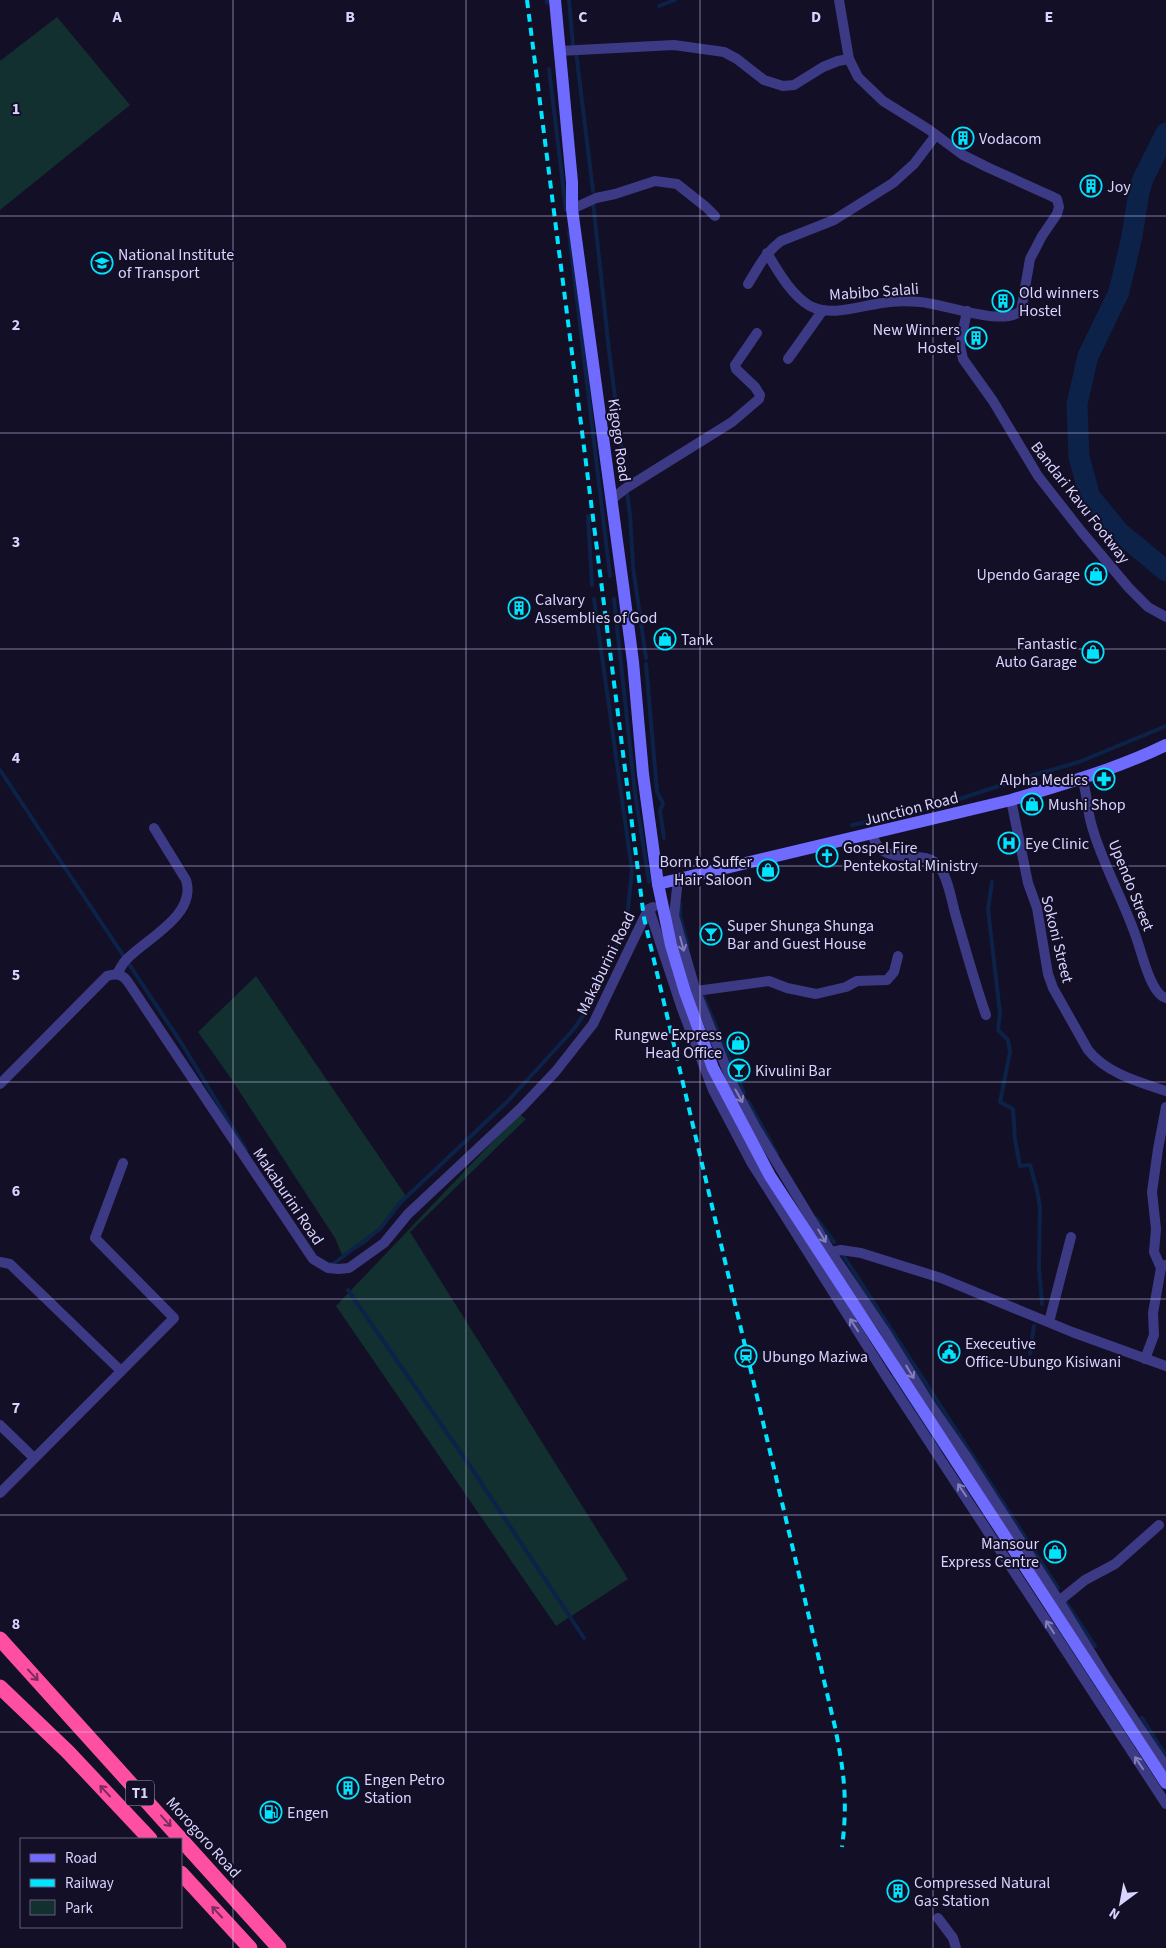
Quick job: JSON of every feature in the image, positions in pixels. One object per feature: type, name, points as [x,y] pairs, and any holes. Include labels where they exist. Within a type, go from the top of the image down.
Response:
[{"type":"highway","name":"Morogoro Road","points":[[0,1639],[180,1838]]},
{"type":"highway","name":"T1","points":[[0,1687],[68,1752],[149,1838]]},
{"type":"highway","name":"Morogoro Road","points":[[182,1840],[280,1948]]},
{"type":"highway","points":[[182,1874],[250,1948]]},
{"type":"main road","name":"Kigogo Road","points":[[555,0],[572,182],[572,209],[633,662],[642,774],[658,884],[672,945],[690,992],[713,1068],[770,1176],[827,1256],[1055,1604],[1166,1784]]},
{"type":"main road","name":"Junction Road","points":[[658,884],[1011,800],[1081,778],[1166,745]]},
{"type":"street","name":"Mabibo Salali","points":[[766,253],[782,277],[801,299],[810,306],[823,310],[906,301],[938,304],[994,317],[1011,316],[1020,311],[1030,259],[1042,236],[1057,214],[1059,207],[1056,199],[1051,196],[963,155],[936,135],[883,102],[858,77],[849,59],[838,0]]},
{"type":"street","points":[[559,51],[674,44],[724,52],[737,59],[764,80],[782,86],[794,85],[823,67],[849,59]]},
{"type":"street","points":[[748,284],[766,253],[781,241],[834,220],[894,183],[914,164],[936,135]]},
{"type":"street","points":[[572,209],[596,198],[655,181],[677,184],[715,216]]},
{"type":"street","points":[[788,359],[823,310]]},
{"type":"street","name":"Bandari Kavu Footway","points":[[967,311],[960,345],[962,359],[993,401],[1038,476],[1129,588],[1148,607],[1166,617]]},
{"type":"street","points":[[612,499],[626,488],[732,422],[759,399],[760,395],[736,369],[735,365],[757,333]]},
{"type":"street","name":"Upendo Street","points":[[1081,778],[1091,824],[1135,932],[1152,983],[1156,992],[1166,998]]},
{"type":"street","name":"Sokoni Street","points":[[1011,800],[1028,883],[1037,908],[1044,959],[1053,988],[1095,1059],[1108,1068],[1166,1091]]},
{"type":"street","points":[[0,1084],[107,976],[117,974],[127,959],[176,916],[186,900],[188,886],[186,880],[154,828]]},
{"type":"street","points":[[872,834],[878,847],[885,852],[909,857],[922,856],[938,865],[946,883],[986,1015]]},
{"type":"street","points":[[678,879],[674,916],[690,992],[769,981],[787,988],[816,994],[846,987],[857,981],[887,980],[894,972],[898,956]]},
{"type":"street","name":"Makaburini Road","points":[[117,974],[125,978],[310,1256],[328,1268],[348,1268],[384,1243],[408,1214],[522,1107],[556,1071],[593,1024],[649,909],[663,901]]},
{"type":"street","points":[[649,909],[682,1009],[714,1090],[750,1162],[881,1367],[1166,1804]]},
{"type":"street","points":[[1145,1359],[1154,1335],[1153,1313],[1164,1266],[1154,1252],[1156,1228],[1152,1192],[1166,1107]]},
{"type":"street","points":[[0,1493],[174,1318],[96,1238],[123,1163]]},
{"type":"street","points":[[1049,1322],[1071,1237]]},
{"type":"street","points":[[827,1256],[841,1250],[861,1252],[941,1278],[1049,1322],[1166,1366]]},
{"type":"street","points":[[0,1262],[10,1264],[121,1371]]},
{"type":"street","points":[[0,1425],[34,1458]]},
{"type":"street","points":[[1159,1525],[1115,1564],[1085,1580],[1055,1604],[1166,1767]]},
{"type":"street","points":[[938,1918],[953,1938],[956,1948]]},
{"type":"green space","points":[[57,17],[130,105],[0,210],[0,61]]},
{"type":"green space","points":[[256,976],[406,1196],[371,1238],[353,1251],[342,1255],[335,1238],[230,1077],[198,1032]]},
{"type":"green space","points":[[519,1114],[526,1119],[410,1232],[628,1579],[556,1626],[336,1306]]},
{"type":"waterway","points":[[569,0],[573,45]]},
{"type":"waterway","points":[[659,6],[675,0]]},
{"type":"waterway","points":[[576,52],[593,191]]},
{"type":"waterway","points":[[549,69],[566,210]]},
{"type":"waterway","points":[[1166,133],[1143,179],[1119,292],[1088,356],[1077,404],[1079,457],[1090,497],[1119,532],[1166,571]]},
{"type":"waterway","points":[[593,202],[630,515],[633,564]]},
{"type":"waterway","points":[[569,232],[610,576]]},
{"type":"waterway","points":[[588,516],[592,585]]},
{"type":"waterway","points":[[633,567],[646,658]]},
{"type":"waterway","points":[[330,1264],[333,1264],[380,1229],[400,1203],[507,1102],[573,1030],[588,1009],[623,932],[627,917],[632,871],[594,599]]},
{"type":"waterway","points":[[614,599],[635,793],[649,882]]},
{"type":"waterway","points":[[646,664],[657,792],[663,803],[660,811],[664,838]]},
{"type":"waterway","points":[[1030,776],[1079,762],[1166,726]]},
{"type":"waterway","points":[[0,770],[182,1044],[246,1150]]},
{"type":"waterway","points":[[935,807],[1014,781]]},
{"type":"waterway","points":[[852,825],[919,811]]},
{"type":"waterway","points":[[992,882],[988,909],[1000,1013],[998,1030],[1008,1040],[1010,1052],[1000,1102],[1013,1109],[1015,1140],[1020,1166],[1030,1165],[1037,1190],[1040,1207],[1039,1268],[1042,1304]]},
{"type":"waterway","points":[[680,904],[680,916],[688,946]]},
{"type":"waterway","points":[[703,996],[744,1093]]},
{"type":"waterway","points":[[748,1101],[777,1154]]},
{"type":"waterway","points":[[816,1218],[834,1242]]},
{"type":"waterway","points":[[843,1255],[1058,1588]]},
{"type":"waterway","points":[[348,1290],[470,1466],[584,1638]]},
{"type":"waterway","points":[[1030,1354],[1034,1326]]},
{"type":"waterway","points":[[892,1376],[941,1449]]},
{"type":"waterway","points":[[1064,1599],[1095,1646]]},
{"type":"waterway","points":[[1058,1630],[1132,1743]]},
{"type":"waterway","points":[[1142,1718],[1166,1756]]},
{"type":"railway","points":[[527,0],[644,918],[835,1727],[841,1758],[845,1801],[842,1847]]},
{"type":"place","name":"Vodacom","points":[[963,138]]},
{"type":"place","name":"Joy","points":[[1091,186]]},
{"type":"place","name":"National Institute of Transport","points":[[102,263]]},
{"type":"place","name":"Old winners Hostel","points":[[1003,301]]},
{"type":"place","name":"New Winners Hostel","points":[[976,338]]},
{"type":"place","name":"Upendo Garage","points":[[1096,574]]},
{"type":"place","name":"Calvary Assemblies of God","points":[[519,608]]},
{"type":"place","name":"Tank","points":[[665,639]]},
{"type":"place","name":"Fantastic Auto Garage","points":[[1093,652]]},
{"type":"place","name":"Alpha Medics","points":[[1104,779]]},
{"type":"place","name":"Mushi Shop","points":[[1032,804]]},
{"type":"place","name":"Eye Clinic","points":[[1009,843]]},
{"type":"place","name":"Gospel Fire Pentekostal Ministry","points":[[827,856]]},
{"type":"place","name":"Born to Suffer Hair Saloon","points":[[768,870]]},
{"type":"place","name":"Super Shunga Shunga Bar and Guest House","points":[[711,934]]},
{"type":"place","name":"Rungwe Express Head Office","points":[[738,1043]]},
{"type":"place","name":"Kivulini Bar","points":[[739,1070]]},
{"type":"place","name":"Execeutive Office-Ubungo Kisiwani","points":[[949,1352]]},
{"type":"place","name":"Ubungo Maziwa","points":[[746,1356]]},
{"type":"place","name":"Mansour Express Centre","points":[[1055,1552]]},
{"type":"place","name":"Engen Petro Station","points":[[348,1788]]},
{"type":"place","name":"Engen","points":[[271,1812]]},
{"type":"place","name":"Compressed Natural Gas Station","points":[[898,1891]]}]
